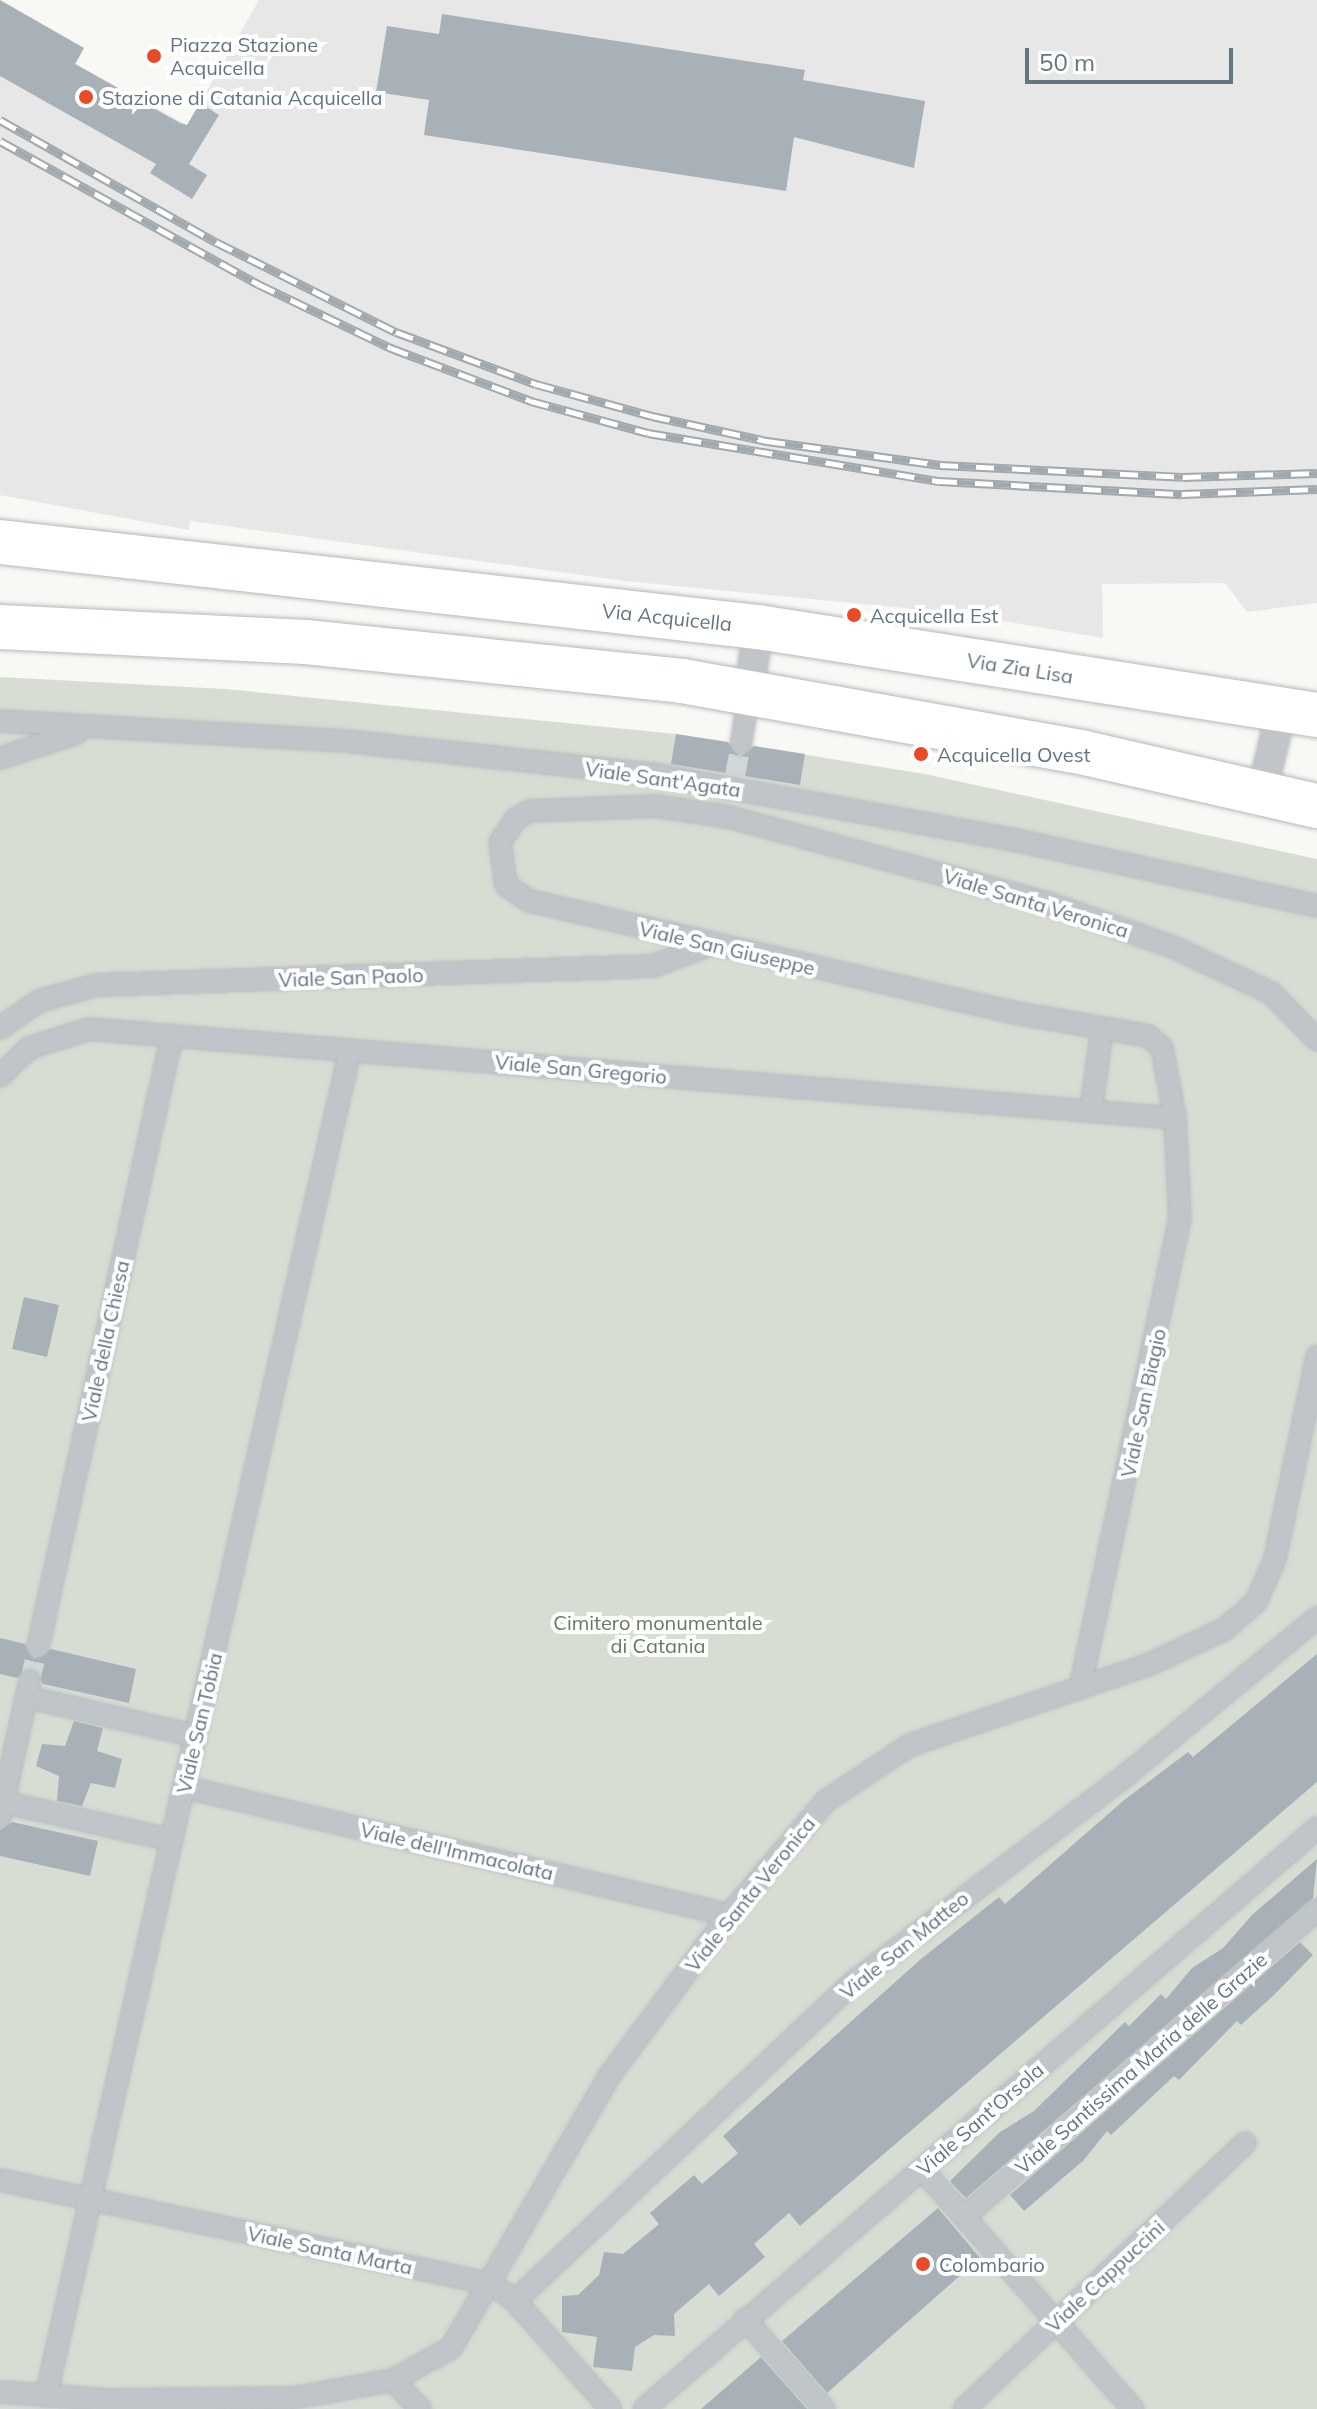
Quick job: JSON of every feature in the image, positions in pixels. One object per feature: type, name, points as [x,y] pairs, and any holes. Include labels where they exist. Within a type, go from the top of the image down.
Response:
[{"type":"main road","name":"Via Acquicella","points":[[0,542],[758,627]]},
{"type":"main road","points":[[0,627],[306,642],[749,694],[1070,750],[1317,806]]},
{"type":"main road","name":"Via Zia Lisa","points":[[758,627],[1299,712]]},
{"type":"street","name":"Via Acquicella","points":[[749,694],[758,627]]},
{"type":"street","points":[[741,744],[749,694]]},
{"type":"street","name":"Via Zia Lisa","points":[[1262,792],[1299,712]]},
{"type":"street","name":"Viale Sant'Agata","points":[[0,721],[84,730],[345,741],[734,782],[1205,878],[1317,906]]},
{"type":"street","points":[[0,758],[84,730]]},
{"type":"street","points":[[729,817],[734,782]]},
{"type":"street","name":"Viale San Giuseppe","points":[[729,817],[656,806],[530,811],[516,819],[500,842],[501,872],[515,894],[709,945],[1102,1030],[1148,1036],[1162,1048],[1175,1118]]},
{"type":"street","name":"Viale Santa Veronica","points":[[729,817],[1048,903],[1162,942],[1271,993],[1317,1040]]},
{"type":"street","name":"Viale San Paolo","points":[[0,1028],[39,1001],[96,985],[653,966],[709,945]]},
{"type":"street","points":[[1091,1111],[1102,1030]]},
{"type":"street","name":"Viale San Gregorio","points":[[0,1076],[29,1048],[69,1031],[172,1035],[1175,1118]]},
{"type":"street","name":"Viale della Chiesa","points":[[38,1647],[172,1035]]},
{"type":"street","name":"Viale San Tobia","points":[[46,2396],[350,1050]]},
{"type":"street","name":"Viale San Biagio","points":[[1081,1684],[1174,1254],[1181,1183],[1175,1118]]},
{"type":"street","name":"Viale Santa Veronica","points":[[0,2392],[218,2402],[293,2398],[393,2380],[451,2348],[492,2284],[610,2075],[729,1915],[810,1818],[873,1766],[942,1731],[1195,1645],[1256,1602],[1275,1559],[1317,1356]]},
{"type":"street","name":"Viale San Matteo","points":[[515,2301],[855,1981],[1148,1757],[1317,1618]]},
{"type":"street","points":[[172,1840],[2,1809],[29,1689],[196,1736]]},
{"type":"street","name":"Viale dell'Immacolata","points":[[184,1787],[729,1915]]},
{"type":"street","name":"Viale Sant'Orsola","points":[[644,2409],[1317,1828]]},
{"type":"street","name":"Viale Santissima Maria delle Grazie","points":[[964,2217],[1317,1910]]},
{"type":"street","name":"Viale Cappuccini","points":[[964,2409],[1245,2143]]},
{"type":"street","points":[[922,2169],[1133,2409]]},
{"type":"street","name":"Viale Santa Marta","points":[[0,2180],[492,2284],[515,2301],[611,2409]]},
{"type":"street","points":[[745,2319],[824,2409]]},
{"type":"street","points":[[393,2380],[420,2409]]},
{"type":"shaded area","points":[[259,0],[1317,0],[1317,603],[1247,612],[1225,583],[1102,584],[1103,638],[956,613],[625,581],[190,521],[189,530],[0,495],[0,4],[84,48],[76,64],[187,125]]},
{"type":"green space","name":"Cimitero monumentale di Catania","points":[[0,677],[225,689],[676,734],[925,774],[1317,859],[1317,2409],[0,2409]]},
{"type":"building","name":"Stazione di Catania Acquicella","points":[[0,0],[84,48],[75,64],[180,123],[187,125],[200,103],[219,115],[189,164],[207,175],[192,199],[150,173],[156,164],[0,76]]},
{"type":"building","points":[[442,14],[805,70],[803,80],[925,101],[914,168],[794,137],[786,191],[424,135],[429,100],[376,92],[387,26],[439,34]]},
{"type":"building","points":[[676,734],[728,742],[740,757],[754,746],[805,754],[800,785],[671,764]]},
{"type":"building","points":[[24,1297],[59,1305],[47,1357],[12,1349]]},
{"type":"building","points":[[0,1638],[25,1644],[34,1659],[51,1649],[136,1669],[129,1703],[43,1684],[32,1668],[17,1678],[0,1674]]},
{"type":"building","points":[[1317,1654],[1317,1782],[800,2226],[789,2213],[754,2244],[765,2257],[719,2296],[709,2284],[674,2314],[675,2336],[654,2335],[635,2347],[632,2371],[593,2367],[597,2337],[562,2332],[562,2296],[578,2295],[599,2275],[604,2252],[623,2254],[659,2224],[650,2213],[694,2175],[702,2184],[738,2153],[723,2136],[921,1959],[999,1897],[1005,1904],[1123,1801],[1188,1752],[1193,1757]]},
{"type":"building","points":[[74,1721],[103,1728],[97,1751],[122,1759],[115,1788],[91,1783],[82,1806],[57,1801],[59,1776],[36,1766],[42,1744],[65,1746]]},
{"type":"building","points":[[12,1822],[98,1841],[90,1876],[0,1856],[0,1830]]},
{"type":"building","points":[[1317,1859],[1313,1898],[966,2198],[958,2190],[950,2181],[1000,2132],[1034,2111],[1125,2022],[1129,2026],[1161,1994],[1166,1999],[1192,1968],[1223,1948],[1253,1914]]},
{"type":"building","points":[[1300,1942],[1313,1955],[1274,1995],[1241,2025],[1237,2021],[1179,2080],[1174,2076],[1111,2135],[1107,2131],[1083,2161],[1024,2211],[1010,2195]]},
{"type":"building","points":[[938,2208],[980,2258],[827,2393],[782,2341]]},
{"type":"building","points":[[761,2357],[807,2409],[701,2409]]},
{"type":"tunnel","points":[[735,775],[741,744]]},
{"type":"tunnel","points":[[30,1681],[38,1647]]},
{"type":"railway","points":[[0,120],[216,242],[396,332],[536,384],[652,416],[767,441],[940,465],[1183,477],[1317,473]]},
{"type":"railway","points":[[0,141],[258,284],[391,348],[531,401],[648,433],[939,481],[1182,494],[1317,489]]},
{"type":"place","name":"Piazza Stazione Acquicella","points":[[154,56]]},
{"type":"place","name":"Stazione di Catania Acquicella","points":[[86,97]]},
{"type":"place","name":"Acquicella Est","points":[[854,615]]},
{"type":"place","name":"Acquicella Ovest","points":[[921,754]]},
{"type":"place","name":"Colombario","points":[[923,2264]]}]
